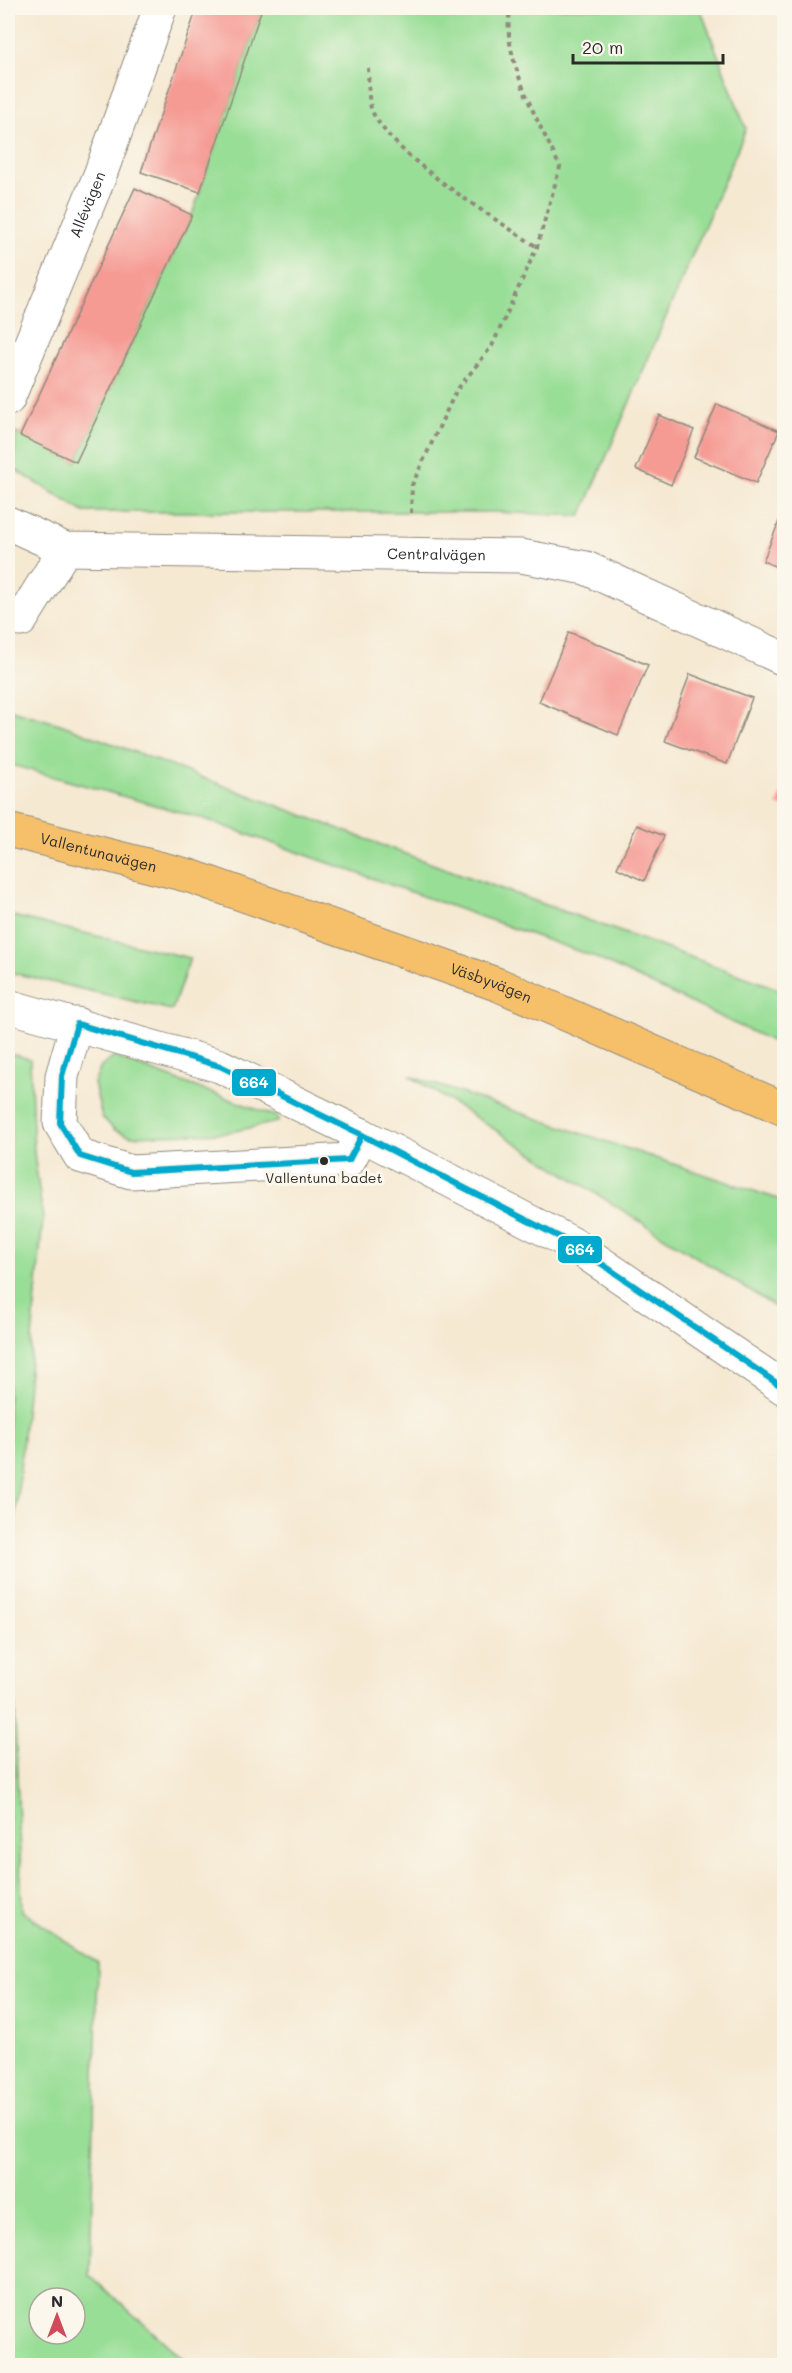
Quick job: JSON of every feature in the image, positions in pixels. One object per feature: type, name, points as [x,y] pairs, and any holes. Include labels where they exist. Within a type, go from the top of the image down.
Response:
[{"type":"main road","name":"Vallentunavägen","points":[[8,830],[190,876]]},
{"type":"main road","name":"Väsbyvägen","points":[[190,876],[499,985],[784,1109]]},
{"type":"street","name":"Allévägen","points":[[8,399],[100,175],[160,8]]},
{"type":"street","name":"Centralvägen","points":[[8,523],[65,549],[521,556],[586,568],[784,659]]},
{"type":"street","points":[[21,620],[65,549]]},
{"type":"street","points":[[8,1006],[220,1066],[362,1135],[571,1243],[784,1388]]},
{"type":"street","points":[[77,1024],[62,1076],[60,1123],[80,1156],[131,1172],[349,1160],[362,1135]]},
{"type":"path","points":[[410,554],[412,485],[456,391],[492,346],[537,247],[560,167],[518,77],[507,21],[511,8]]},
{"type":"path","points":[[368,68],[372,111],[387,136],[443,182],[537,247]]},
{"type":"green space","points":[[262,8],[700,8],[746,129],[581,516],[494,512],[84,512],[14,469],[16,433],[76,462],[192,215]]},
{"type":"green space","points":[[8,709],[60,724],[427,862],[784,991],[784,1047],[592,956],[204,819],[8,764]]},
{"type":"green space","points":[[8,915],[190,958],[172,1010],[8,972]]},
{"type":"green space","points":[[8,1053],[30,1059],[34,1153],[43,1218],[10,1578],[22,1911],[98,1963],[90,2276],[190,2365],[8,2365]]},
{"type":"green space","points":[[114,1057],[278,1117],[278,1122],[225,1133],[131,1136],[115,1130],[102,1117],[94,1083],[101,1067]]},
{"type":"green space","points":[[410,1076],[784,1201],[784,1312],[777,1308]]},
{"type":"building","points":[[197,8],[262,8],[200,192],[141,172]]},
{"type":"building","points":[[8,94],[14,95],[9,121],[8,121]]},
{"type":"building","points":[[135,188],[192,215],[76,462],[20,436]]},
{"type":"building","points":[[717,404],[779,431],[756,483],[694,457]]},
{"type":"building","points":[[659,415],[694,430],[671,485],[636,469]]},
{"type":"building","points":[[784,509],[784,570],[763,561]]},
{"type":"building","points":[[569,632],[648,665],[618,735],[539,702]]},
{"type":"building","points":[[690,674],[752,698],[727,764],[665,741]]},
{"type":"building","points":[[784,786],[784,808],[777,805]]},
{"type":"building","points":[[637,825],[664,836],[644,881],[617,868]]},
{"type":"transit line","name":"664","points":[[77,1024],[220,1066],[362,1135],[349,1160],[131,1172],[80,1156],[60,1123],[62,1076],[77,1024]]},
{"type":"transit line","name":"664","points":[[362,1135],[571,1243],[784,1388]]},
{"type":"place","name":"Vallentuna badet","points":[[324,1161]]}]
